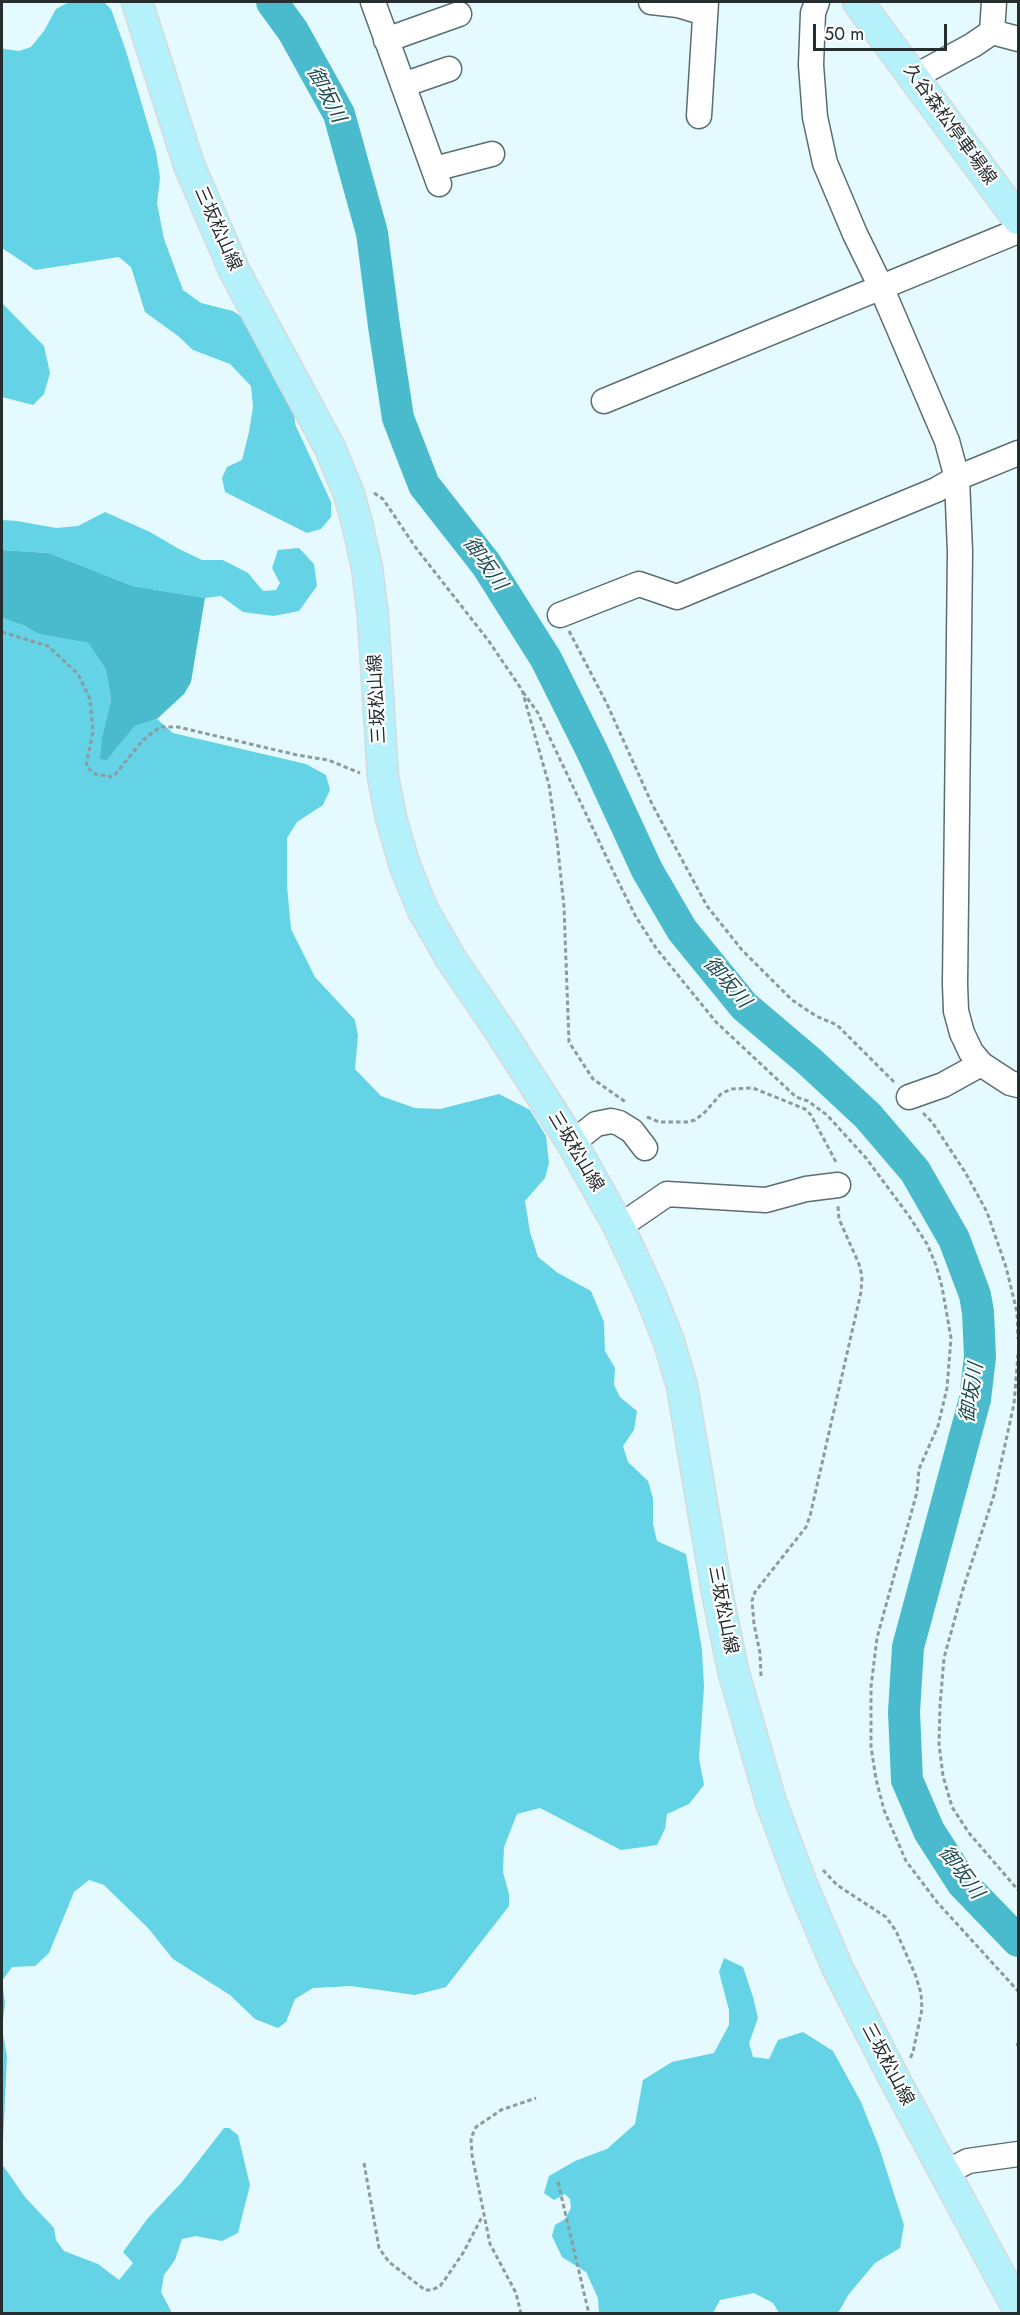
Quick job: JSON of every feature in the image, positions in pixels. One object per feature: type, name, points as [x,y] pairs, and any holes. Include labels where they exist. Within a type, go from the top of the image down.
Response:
[{"type":"main road","name":"三坂松山線","points":[[136,2],[189,165],[236,272],[330,448],[349,494],[367,568],[373,616],[383,777],[391,818],[405,866],[423,910],[451,959],[500,1030],[572,1143],[619,1227],[651,1296],[669,1342],[682,1386],[717,1592],[733,1670],[771,1802],[801,1885],[838,1969],[1018,2309]]},
{"type":"main road","name":"久谷森松停車場線","points":[[858,2],[1018,219]]},
{"type":"street","points":[[373,2],[436,177],[492,154]]},
{"type":"street","points":[[651,2],[706,7],[699,116]]},
{"type":"street","points":[[817,2],[813,13],[811,65],[814,117],[825,163],[947,441],[957,478],[960,552],[956,1011],[962,1033],[971,1052],[981,1064],[1010,1083],[1018,1085]]},
{"type":"street","points":[[992,32],[994,2]]},
{"type":"street","points":[[386,39],[459,14]]},
{"type":"street","points":[[914,77],[992,32],[1018,39]]},
{"type":"street","points":[[403,85],[449,69]]},
{"type":"street","points":[[604,401],[1018,231]]},
{"type":"street","points":[[560,615],[639,585],[677,597],[936,490],[957,478],[1018,453]]},
{"type":"street","points":[[909,1097],[943,1085],[981,1064]]},
{"type":"street","points":[[572,1143],[596,1124],[611,1121],[620,1123],[632,1131],[645,1148]]},
{"type":"street","points":[[619,1227],[667,1194],[766,1200],[806,1189],[838,1185]]},
{"type":"street","points":[[945,2173],[968,2161],[1018,2154]]},
{"type":"path","points":[[349,494],[370,493],[383,499],[416,548],[488,640],[538,713],[636,917],[656,948],[716,1022],[796,1097],[808,1101],[826,1115],[866,1158],[927,1244],[942,1287],[951,1338],[951,1360],[938,1426],[919,1468],[917,1492],[877,1638],[871,1687],[871,1747],[884,1810],[906,1861],[937,1902],[1018,1991]]},
{"type":"path","points":[[560,615],[607,704],[652,804],[707,906],[742,950],[792,999],[816,1016],[837,1025],[909,1097],[932,1122],[964,1172],[987,1212],[1006,1267],[1017,1312],[1018,1339]]},
{"type":"path","points":[[2,632],[48,646],[78,674],[90,699],[93,732],[86,766],[95,774],[113,777],[143,740],[159,727],[178,726],[297,755],[328,760],[354,771],[383,777]]},
{"type":"path","points":[[522,690],[528,718],[549,785],[557,840],[564,907],[569,1041],[593,1079],[630,1104]]},
{"type":"path","points":[[639,1111],[659,1122],[687,1122],[695,1120],[704,1113],[721,1094],[731,1089],[753,1088],[805,1109],[812,1115],[838,1166],[839,1218],[862,1276],[861,1292],[806,1527],[755,1592],[752,1601],[760,1653],[761,1684]]},
{"type":"path","points":[[1018,1354],[1014,1404],[993,1495],[944,1658],[939,1744],[943,1776],[952,1807],[969,1833],[1018,1890]]},
{"type":"path","points":[[821,1866],[837,1885],[885,1917],[896,1930],[915,1974],[921,1993],[922,2009],[913,2052],[895,2080]]},
{"type":"path","points":[[521,2313],[516,2293],[490,2244],[472,2155],[471,2138],[476,2127],[501,2110],[536,2098]]},
{"type":"path","points":[[364,2163],[379,2248],[389,2262],[425,2290],[432,2290],[440,2286],[447,2278],[464,2253],[483,2215]]},
{"type":"path","points":[[558,2182],[590,2313]]},
{"type":"shaded area","points":[[69,2],[104,2],[111,9],[156,152],[160,178],[157,203],[164,239],[183,290],[201,303],[233,311],[252,324],[293,393],[295,424],[331,502],[331,517],[321,529],[307,533],[225,492],[222,478],[227,467],[242,460],[249,432],[253,407],[251,386],[230,364],[193,350],[145,312],[131,267],[119,257],[35,270],[2,248],[2,46],[4,49],[19,51],[31,47],[44,31],[56,9]]},
{"type":"shaded area","points":[[2,303],[44,346],[50,373],[44,394],[33,405],[2,397]]},
{"type":"shaded area","points":[[105,512],[150,532],[202,560],[223,560],[248,573],[263,591],[276,590],[280,583],[272,568],[278,550],[299,548],[314,564],[317,586],[299,611],[274,616],[243,612],[221,596],[205,598],[133,586],[49,553],[2,550],[2,520],[56,528],[78,526]]},
{"type":"shaded area","points":[[2,550],[49,553],[133,586],[205,598],[191,682],[184,694],[157,719],[135,726],[107,760],[100,759],[102,737],[111,700],[106,670],[88,643],[38,634],[25,626],[2,618]]},
{"type":"shaded area","points":[[2,618],[25,626],[38,634],[88,643],[106,670],[111,700],[102,737],[107,760],[135,726],[157,719],[173,733],[306,764],[326,775],[330,790],[323,805],[297,822],[287,838],[287,886],[291,929],[315,977],[355,1020],[358,1036],[355,1069],[381,1096],[415,1108],[440,1109],[499,1094],[530,1110],[546,1136],[549,1163],[545,1178],[525,1201],[530,1232],[538,1257],[558,1273],[591,1291],[604,1322],[605,1351],[615,1368],[614,1385],[620,1397],[637,1411],[634,1430],[623,1446],[628,1462],[648,1481],[653,1498],[653,1524],[657,1541],[686,1554],[702,1650],[704,1687],[699,1758],[704,1785],[689,1804],[667,1814],[665,1829],[657,1845],[621,1850],[540,1808],[517,1814],[504,1847],[503,1872],[509,1894],[509,1906],[446,1987],[415,1995],[351,1986],[313,1988],[295,1999],[286,2022],[278,2028],[255,2019],[230,1995],[173,1959],[148,1928],[104,1885],[89,1880],[74,1892],[49,1953],[35,1966],[12,1967],[2,1981]]},
{"type":"shaded area","points":[[724,1958],[743,1967],[753,1997],[758,2018],[749,2043],[753,2057],[769,2059],[778,2040],[803,2032],[833,2051],[861,2102],[879,2147],[904,2225],[900,2248],[875,2263],[849,2294],[838,2313],[779,2313],[773,2303],[754,2293],[720,2300],[713,2313],[599,2313],[598,2298],[586,2272],[562,2257],[552,2236],[555,2225],[565,2219],[571,2208],[570,2199],[565,2194],[554,2200],[544,2193],[549,2176],[575,2161],[607,2149],[635,2124],[643,2080],[672,2062],[714,2053],[729,2025],[729,2010],[719,1972]]},
{"type":"shaded area","points":[[2,1981],[5,2003],[2,2029]]},
{"type":"shaded area","points":[[2,2029],[7,2056],[2,2164]]},
{"type":"shaded area","points":[[224,2128],[229,2128],[238,2135],[250,2185],[238,2233],[222,2241],[196,2236],[182,2239],[175,2260],[164,2275],[161,2292],[172,2313],[2,2313],[2,2164],[25,2197],[54,2228],[56,2240],[64,2251],[98,2264],[119,2280],[133,2263],[123,2252],[148,2218],[182,2182]]},
{"type":"waterway","name":"御坂川","points":[[272,2],[293,31],[339,114],[372,233],[398,418],[424,485],[486,564],[546,659],[647,870],[682,930],[744,1006],[810,1062],[868,1116],[915,1171],[954,1239],[975,1295],[980,1357],[975,1399],[908,1647],[904,1712],[907,1780],[929,1831],[963,1884],[1018,1941]]}]
